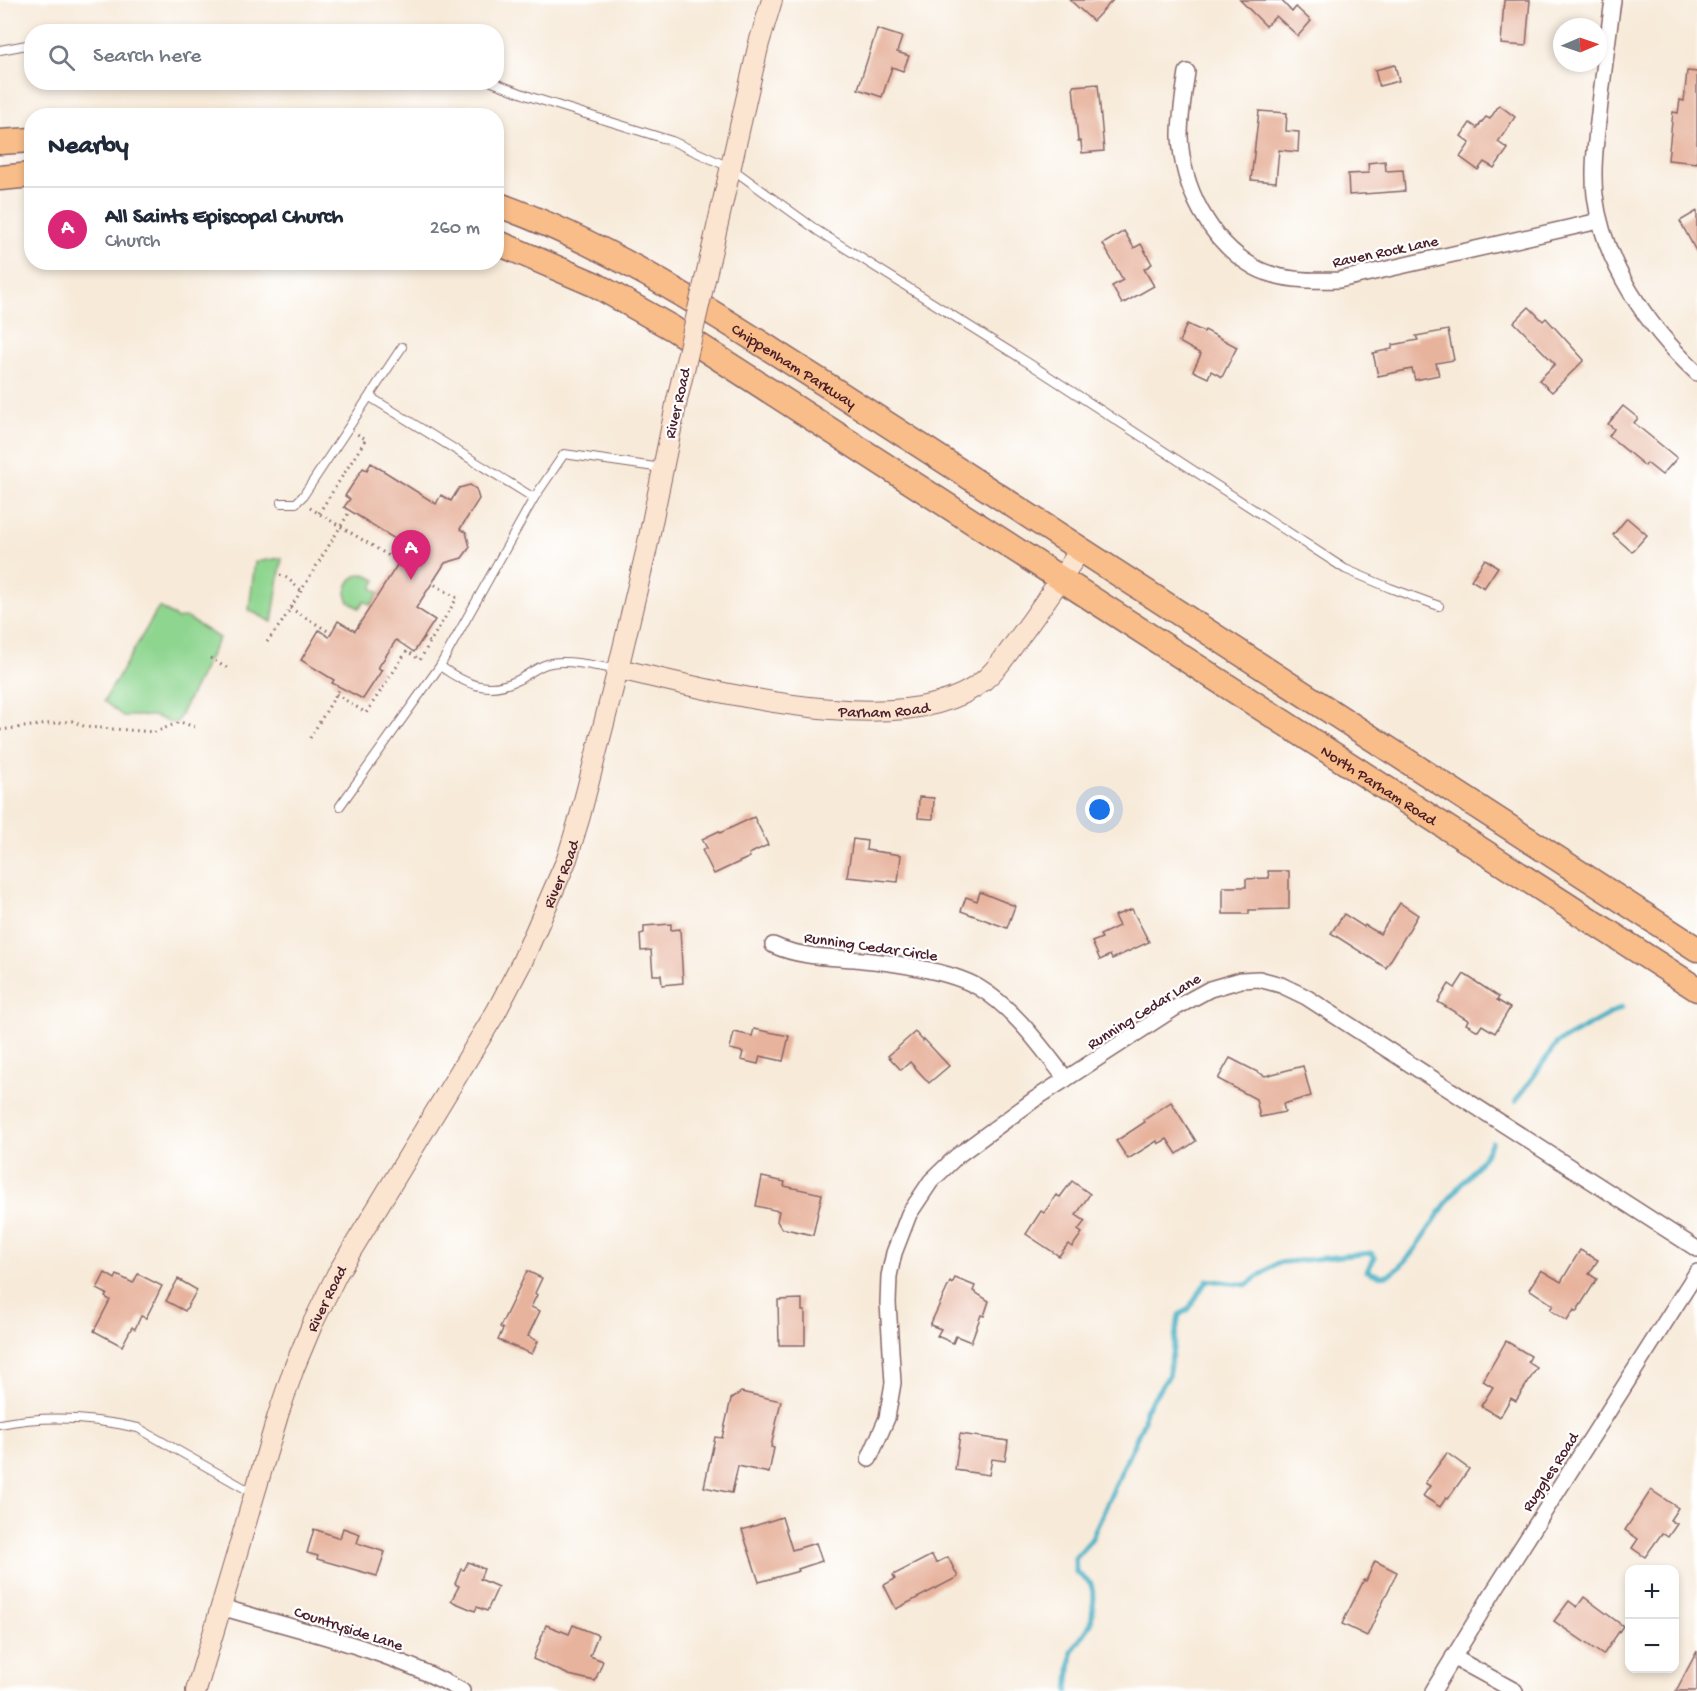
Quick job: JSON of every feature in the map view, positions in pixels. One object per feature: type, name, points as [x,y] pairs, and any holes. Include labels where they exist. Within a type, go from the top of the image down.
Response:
[{"type":"highway","points":[[0,142],[24,140]]},
{"type":"highway","points":[[0,178],[24,176]]},
{"type":"highway","name":"Chippenham Parkway","points":[[504,207],[596,246],[669,286],[1081,549]]},
{"type":"highway","points":[[504,245],[596,285],[655,317],[1061,579]]},
{"type":"highway","points":[[1081,549],[1282,682],[1427,772],[1697,949]]},
{"type":"highway","name":"North Parham Road","points":[[1061,579],[1697,989]]},
{"type":"main road","name":"River Road","points":[[196,1691],[294,1368],[317,1315],[338,1274],[496,1012],[522,962],[567,859],[618,669],[646,552],[677,400],[759,43],[772,0]]},
{"type":"main road","name":"Parham Road","points":[[618,669],[765,702],[821,709],[867,710],[927,705],[962,694],[994,670],[1081,549]]},
{"type":"street","points":[[1613,0],[1595,151],[1594,193],[1599,221],[1619,271],[1641,308],[1673,351],[1697,373]]},
{"type":"street","name":"Raven Rock Lane","points":[[1187,72],[1180,139],[1194,197],[1213,231],[1232,251],[1255,267],[1270,273],[1306,280],[1339,280],[1599,221]]},
{"type":"street","name":"Running Cedar Circle","points":[[774,945],[787,952],[867,960],[936,972],[977,986],[1009,1011],[1036,1040],[1066,1079]]},
{"type":"street","name":"Running Cedar Lane","points":[[869,1459],[887,1418],[892,1383],[888,1323],[889,1276],[898,1240],[909,1214],[931,1181],[957,1156],[1066,1079],[1175,1008],[1210,989],[1241,980],[1259,979],[1281,985],[1306,996],[1697,1250]]},
{"type":"street","name":"Ruggles Road","points":[[1433,1691],[1492,1593],[1697,1272]]},
{"type":"street","name":"Countryside Lane","points":[[221,1607],[366,1649],[417,1668],[462,1691]]},
{"type":"street","points":[[1453,1657],[1515,1691]]},
{"type":"lane","points":[[0,50],[24,46]]},
{"type":"lane","points":[[504,87],[672,141],[731,168],[818,231],[1020,357],[1345,569],[1439,606]]},
{"type":"lane","points":[[281,503],[298,501],[402,347]]},
{"type":"lane","points":[[370,397],[534,498]]},
{"type":"lane","points":[[340,806],[440,666],[534,498],[564,454],[662,468]]},
{"type":"lane","points":[[440,666],[460,681],[476,686],[494,687],[514,681],[546,664],[562,662],[618,669]]},
{"type":"lane","points":[[0,1424],[23,1419],[72,1420],[138,1428],[254,1494]]},
{"type":"path","points":[[319,513],[366,439],[349,428]]},
{"type":"path","points":[[298,501],[399,562]]},
{"type":"path","points":[[267,642],[350,511]]},
{"type":"path","points":[[280,574],[301,590]]},
{"type":"path","points":[[336,694],[366,713],[407,651],[420,660],[457,598],[432,583]]},
{"type":"path","points":[[290,608],[331,633]]},
{"type":"path","points":[[423,638],[430,642]]},
{"type":"path","points":[[210,658],[230,670]]},
{"type":"path","points":[[310,738],[340,688]]},
{"type":"path","points":[[0,730],[72,721],[86,727],[155,732],[180,722],[195,727]]},
{"type":"green space","points":[[282,558],[272,622],[249,610],[255,562]]},
{"type":"green space","points":[[364,574],[376,580],[372,588],[379,593],[371,605],[364,601],[359,608],[349,602],[346,594],[349,583]]},
{"type":"green space","points":[[159,607],[178,619],[186,617],[219,638],[177,722],[154,716],[123,716],[104,701]]},
{"type":"building","points":[[1070,0],[1113,0],[1093,21]]},
{"type":"building","points":[[1240,0],[1281,0],[1292,12],[1296,7],[1311,21],[1298,36],[1276,16],[1266,26]]},
{"type":"building","points":[[1504,0],[1530,0],[1526,46],[1501,44]]},
{"type":"building","points":[[877,29],[902,37],[897,52],[909,56],[903,71],[892,67],[882,97],[858,89]]},
{"type":"building","points":[[1395,65],[1399,81],[1379,86],[1375,70]]},
{"type":"building","points":[[1687,71],[1697,72],[1697,163],[1668,160],[1673,112],[1678,113],[1680,100],[1684,101]]},
{"type":"building","points":[[1098,84],[1104,151],[1082,153],[1081,141],[1078,141],[1073,86]]},
{"type":"building","points":[[1499,105],[1515,117],[1498,142],[1508,149],[1494,168],[1484,162],[1478,170],[1460,157],[1470,143],[1461,136],[1470,123],[1477,128],[1486,117],[1490,119]]},
{"type":"building","points":[[1259,111],[1287,113],[1286,131],[1299,132],[1298,152],[1279,150],[1276,182],[1251,180]]},
{"type":"building","points":[[1385,161],[1386,171],[1403,170],[1405,191],[1349,195],[1348,174],[1369,173],[1368,163]]},
{"type":"building","points":[[1697,211],[1697,253],[1680,221]]},
{"type":"building","points":[[1124,231],[1134,248],[1141,244],[1152,264],[1144,269],[1154,286],[1122,304],[1112,286],[1123,280],[1103,244]]},
{"type":"building","points":[[1529,307],[1543,321],[1546,318],[1584,360],[1552,392],[1539,380],[1555,364],[1514,322]]},
{"type":"building","points":[[1187,324],[1204,332],[1205,330],[1237,347],[1222,377],[1211,371],[1208,378],[1193,371],[1201,354],[1179,342]]},
{"type":"building","points":[[1448,330],[1454,360],[1436,363],[1439,375],[1415,380],[1412,369],[1378,376],[1373,353],[1392,349],[1392,345],[1418,340],[1416,336]]},
{"type":"building","points":[[1623,406],[1638,418],[1634,423],[1677,458],[1662,475],[1647,463],[1645,466],[1609,436],[1614,429],[1608,424]]},
{"type":"building","points":[[371,463],[436,504],[441,495],[451,501],[459,488],[470,485],[476,489],[479,499],[460,529],[466,532],[470,547],[462,558],[445,563],[416,608],[435,620],[414,652],[396,640],[378,668],[382,670],[363,699],[332,683],[334,680],[301,660],[319,630],[329,637],[338,621],[355,631],[403,556],[400,554],[406,546],[344,507],[350,499],[345,496],[363,468],[367,470]]},
{"type":"building","points":[[1627,518],[1647,535],[1632,552],[1613,535]]},
{"type":"building","points":[[1485,559],[1498,567],[1484,588],[1471,580]]},
{"type":"building","points":[[919,797],[934,798],[933,819],[918,818]]},
{"type":"building","points":[[754,817],[768,845],[749,854],[750,857],[714,874],[702,850],[707,848],[702,839]]},
{"type":"building","points":[[853,839],[867,841],[866,850],[901,855],[898,882],[847,877]]},
{"type":"building","points":[[1268,871],[1289,871],[1289,909],[1249,910],[1249,914],[1223,914],[1223,887],[1246,887],[1246,879],[1269,878]]},
{"type":"building","points":[[980,892],[1015,906],[1007,928],[961,911],[966,897],[977,901]]},
{"type":"building","points":[[1400,903],[1418,915],[1386,968],[1331,933],[1344,914],[1380,934]]},
{"type":"building","points":[[1132,909],[1149,942],[1112,959],[1110,955],[1100,960],[1092,942],[1102,938],[1100,935],[1119,926],[1114,916]]},
{"type":"building","points":[[671,924],[671,930],[680,929],[683,983],[662,985],[661,975],[653,975],[651,950],[641,951],[640,934],[644,933],[644,926]]},
{"type":"building","points":[[1464,974],[1499,997],[1497,1000],[1510,1008],[1495,1033],[1482,1025],[1478,1031],[1466,1024],[1468,1020],[1438,1002],[1449,984],[1455,988]]},
{"type":"building","points":[[754,1029],[789,1036],[783,1061],[760,1056],[758,1064],[741,1060],[743,1052],[730,1049],[734,1032],[752,1036]]},
{"type":"building","points":[[915,1032],[949,1066],[929,1083],[910,1062],[901,1070],[888,1056]]},
{"type":"building","points":[[1230,1058],[1265,1076],[1303,1066],[1311,1096],[1283,1104],[1285,1112],[1260,1117],[1256,1099],[1218,1079]]},
{"type":"building","points":[[1171,1102],[1196,1141],[1177,1154],[1167,1139],[1158,1144],[1157,1141],[1128,1159],[1116,1141]]},
{"type":"building","points":[[762,1177],[785,1182],[784,1186],[822,1194],[813,1235],[781,1228],[777,1221],[779,1211],[756,1206]]},
{"type":"building","points":[[1072,1181],[1090,1194],[1076,1215],[1085,1221],[1078,1230],[1082,1233],[1072,1247],[1068,1244],[1059,1256],[1026,1234],[1041,1211],[1044,1213],[1056,1195],[1060,1197]]},
{"type":"building","points":[[1580,1250],[1598,1260],[1589,1274],[1597,1279],[1576,1312],[1574,1310],[1567,1321],[1550,1310],[1553,1305],[1529,1289],[1541,1270],[1561,1282]]},
{"type":"building","points":[[527,1271],[542,1278],[531,1307],[540,1311],[528,1336],[538,1341],[532,1354],[498,1340],[503,1329],[500,1327]]},
{"type":"building","points":[[105,1273],[115,1279],[117,1275],[133,1283],[138,1274],[162,1286],[146,1318],[141,1316],[135,1329],[132,1327],[122,1346],[94,1331],[110,1300],[105,1297],[107,1294],[97,1289]]},
{"type":"building","points":[[955,1278],[975,1286],[973,1291],[989,1301],[971,1342],[956,1336],[953,1343],[937,1336],[941,1329],[930,1325],[950,1282],[952,1284]]},
{"type":"building","points":[[178,1279],[197,1290],[185,1311],[166,1301]]},
{"type":"building","points":[[802,1299],[802,1311],[805,1311],[805,1345],[779,1345],[778,1300]]},
{"type":"building","points":[[1506,1341],[1531,1356],[1528,1362],[1537,1368],[1516,1401],[1511,1398],[1500,1417],[1481,1406],[1493,1387],[1483,1381]]},
{"type":"building","points":[[741,1392],[781,1401],[771,1447],[774,1448],[769,1473],[738,1466],[732,1493],[704,1487],[715,1437],[722,1438],[731,1399]]},
{"type":"building","points":[[960,1434],[1008,1441],[1005,1461],[992,1459],[989,1475],[955,1470]]},
{"type":"building","points":[[1447,1453],[1469,1469],[1440,1507],[1423,1496],[1430,1486],[1425,1483]]},
{"type":"building","points":[[1651,1490],[1678,1508],[1670,1520],[1677,1524],[1668,1537],[1662,1533],[1645,1557],[1632,1548],[1638,1539],[1625,1530]]},
{"type":"building","points":[[782,1517],[792,1550],[816,1543],[822,1561],[798,1569],[799,1571],[759,1582],[742,1530]]},
{"type":"building","points":[[343,1528],[360,1534],[357,1543],[385,1552],[377,1576],[317,1559],[318,1556],[307,1553],[314,1529],[340,1538]]},
{"type":"building","points":[[932,1555],[936,1563],[948,1557],[958,1577],[896,1609],[884,1585],[895,1579],[893,1575]]},
{"type":"building","points":[[1375,1561],[1397,1572],[1367,1636],[1342,1624]]},
{"type":"building","points":[[468,1562],[484,1569],[480,1579],[498,1587],[487,1611],[477,1607],[475,1611],[451,1601],[459,1586],[455,1584],[461,1569],[464,1570]]},
{"type":"building","points":[[1584,1597],[1623,1626],[1603,1655],[1554,1621],[1569,1601],[1577,1607]]},
{"type":"building","points":[[546,1625],[569,1634],[573,1625],[598,1635],[590,1656],[603,1661],[595,1681],[569,1675],[533,1659]]},
{"type":"building","points":[[1697,1651],[1697,1691],[1676,1691]]},
{"type":"waterway","points":[[1516,1101],[1557,1043],[1622,1007]]},
{"type":"waterway","points":[[1068,1691],[1072,1651],[1091,1624],[1094,1597],[1091,1584],[1076,1572],[1075,1558],[1091,1540],[1144,1421],[1145,1410],[1168,1377],[1179,1315],[1189,1309],[1207,1280],[1246,1285],[1277,1263],[1371,1253],[1375,1257],[1367,1271],[1380,1276],[1390,1274],[1417,1247],[1446,1203],[1479,1164],[1492,1142]]},
{"type":"place","name":"All Saints Episcopal Church","points":[[411,580]]}]
